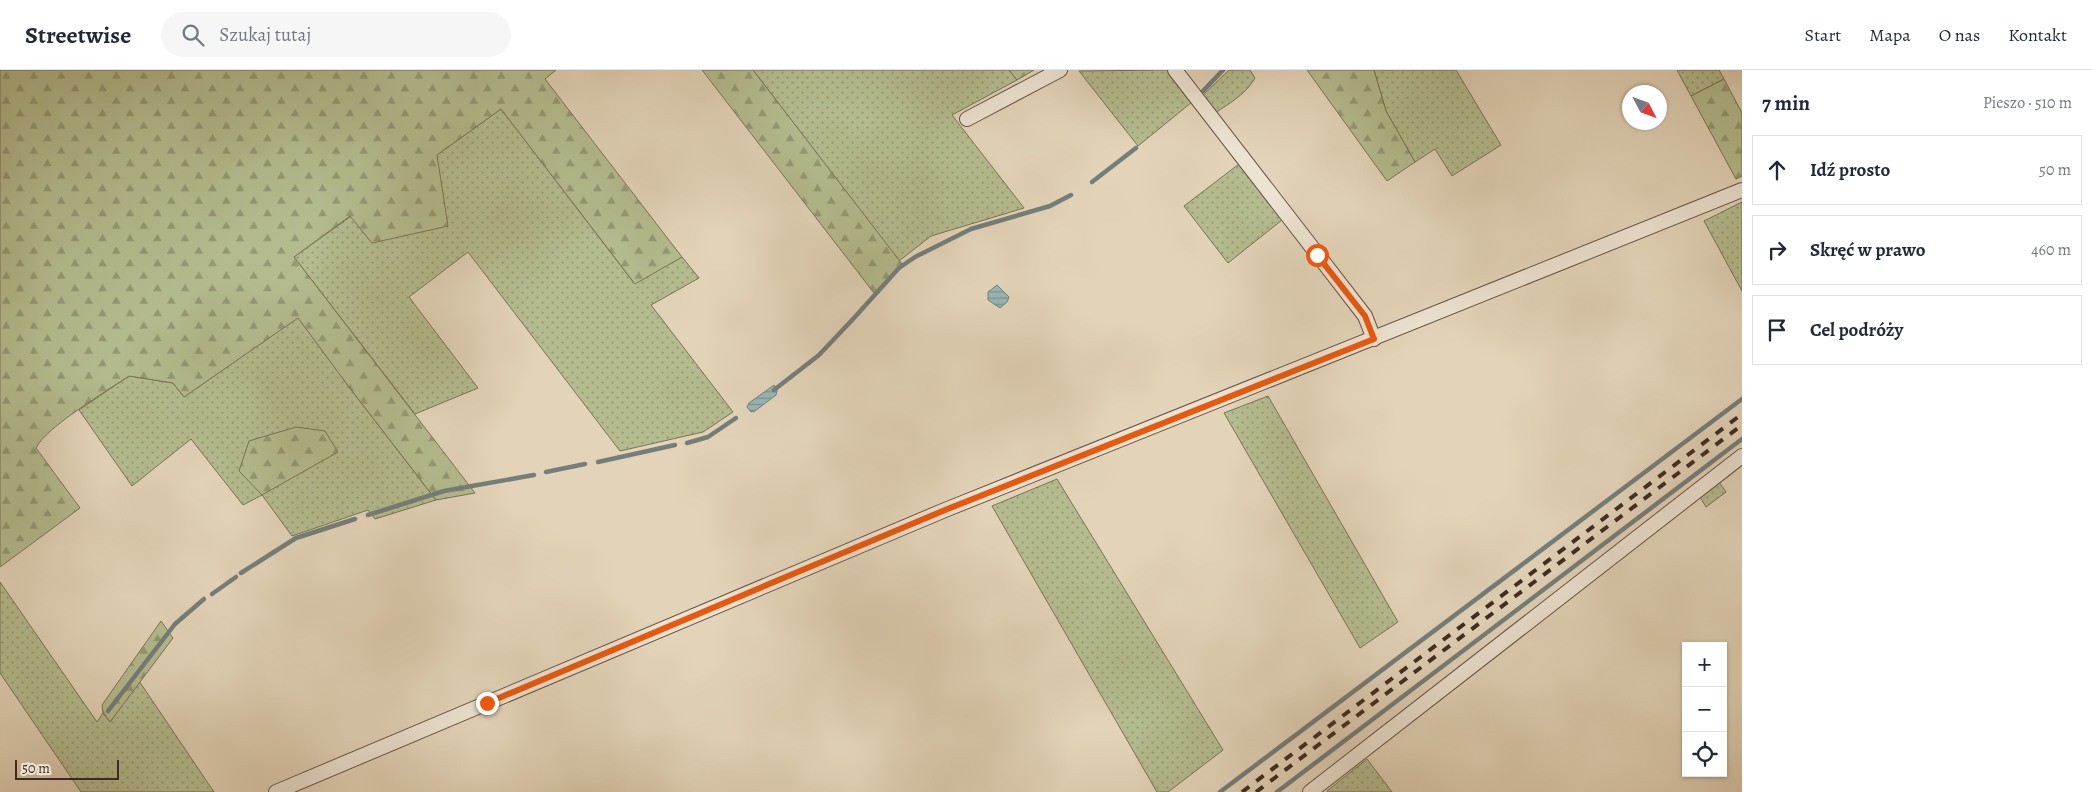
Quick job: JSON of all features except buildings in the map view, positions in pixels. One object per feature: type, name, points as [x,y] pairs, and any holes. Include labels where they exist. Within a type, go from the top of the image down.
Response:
[{"type":"street","points":[[967,119],[1060,70]]},
{"type":"street","points":[[1175,70],[1365,316],[1374,339]]},
{"type":"street","points":[[276,792],[936,514],[1742,190]]},
{"type":"street","points":[[1310,792],[1742,456]]},
{"type":"green space","points":[[0,70],[556,70],[545,79],[682,257],[635,284],[501,109],[437,155],[448,226],[372,243],[350,216],[294,257],[475,493],[436,500],[298,318],[184,397],[173,383],[129,376],[52,430],[36,448],[80,508],[0,567]]},
{"type":"green space","points":[[702,70],[753,70],[902,264],[874,293]]},
{"type":"green space","points":[[753,70],[1009,70],[1017,80],[952,115],[1024,208],[931,236],[899,261]]},
{"type":"green space","points":[[1009,70],[1034,70],[1017,80]]},
{"type":"green space","points":[[1168,70],[1192,102],[1138,146],[1079,71]]},
{"type":"green space","points":[[1229,70],[1250,70],[1255,78],[1232,102],[1215,113],[1202,96]]},
{"type":"green space","points":[[1307,70],[1374,70],[1386,111],[1415,162],[1387,181]]},
{"type":"green space","points":[[1374,70],[1456,70],[1501,145],[1452,176],[1435,149],[1415,162],[1386,111]]},
{"type":"green space","points":[[1677,70],[1719,70],[1724,79],[1691,96]]},
{"type":"green space","points":[[1724,79],[1742,113],[1742,176],[1736,179],[1691,96]]},
{"type":"green space","points":[[501,109],[634,283],[682,257],[699,278],[651,305],[733,412],[703,432],[620,451],[468,252],[409,297],[478,388],[415,414],[294,257]]},
{"type":"green space","points":[[1239,164],[1282,220],[1228,263],[1184,206]]},
{"type":"green space","points":[[1742,202],[1742,291],[1704,221]]},
{"type":"green space","points":[[298,317],[436,500],[375,519],[368,510],[292,536],[262,495],[243,505],[191,439],[132,486],[79,410],[129,376],[173,383],[184,397]]},
{"type":"green space","points":[[1268,396],[1398,622],[1360,648],[1224,413]]},
{"type":"green space","points":[[296,427],[325,431],[338,452],[262,495],[239,471],[249,441]]},
{"type":"green space","points":[[1057,479],[1223,750],[1168,792],[1157,792],[992,506]]},
{"type":"green space","points":[[1719,482],[1726,492],[1706,507],[1700,497]]},
{"type":"green space","points":[[0,582],[97,722],[103,713],[110,722],[139,681],[214,792],[81,792],[0,673]]},
{"type":"green space","points":[[161,621],[173,638],[110,722],[103,713],[102,705]]},
{"type":"green space","points":[[1367,759],[1392,792],[1327,791]]},
{"type":"water","points":[[997,285],[1009,297],[1007,302],[1000,308],[988,300],[988,292]]},
{"type":"water","points":[[774,385],[777,391],[776,395],[751,412],[747,407],[749,403]]},
{"type":"waterway","points":[[1203,91],[1223,70]]},
{"type":"waterway","points":[[1092,182],[1136,148]]},
{"type":"waterway","points":[[774,390],[819,355],[899,268],[915,257],[971,229],[1050,206],[1071,195]]},
{"type":"waterway","points":[[1220,792],[1742,399]]},
{"type":"waterway","points":[[687,443],[708,437],[736,418]]},
{"type":"waterway","points":[[1277,792],[1742,439]]},
{"type":"waterway","points":[[598,462],[675,445]]},
{"type":"waterway","points":[[546,472],[585,464]]},
{"type":"waterway","points":[[368,515],[444,491],[534,475]]},
{"type":"waterway","points":[[241,573],[296,538],[355,519]]},
{"type":"waterway","points":[[212,594],[236,577]]},
{"type":"waterway","points":[[108,711],[175,624],[204,599]]},
{"type":"railway","points":[[1242,792],[1742,414]]},
{"type":"railway","points":[[1256,792],[1742,425]]},
{"type":"route","points":[[487,703],[945,510],[1374,339],[1365,316],[1317,255]]}]
